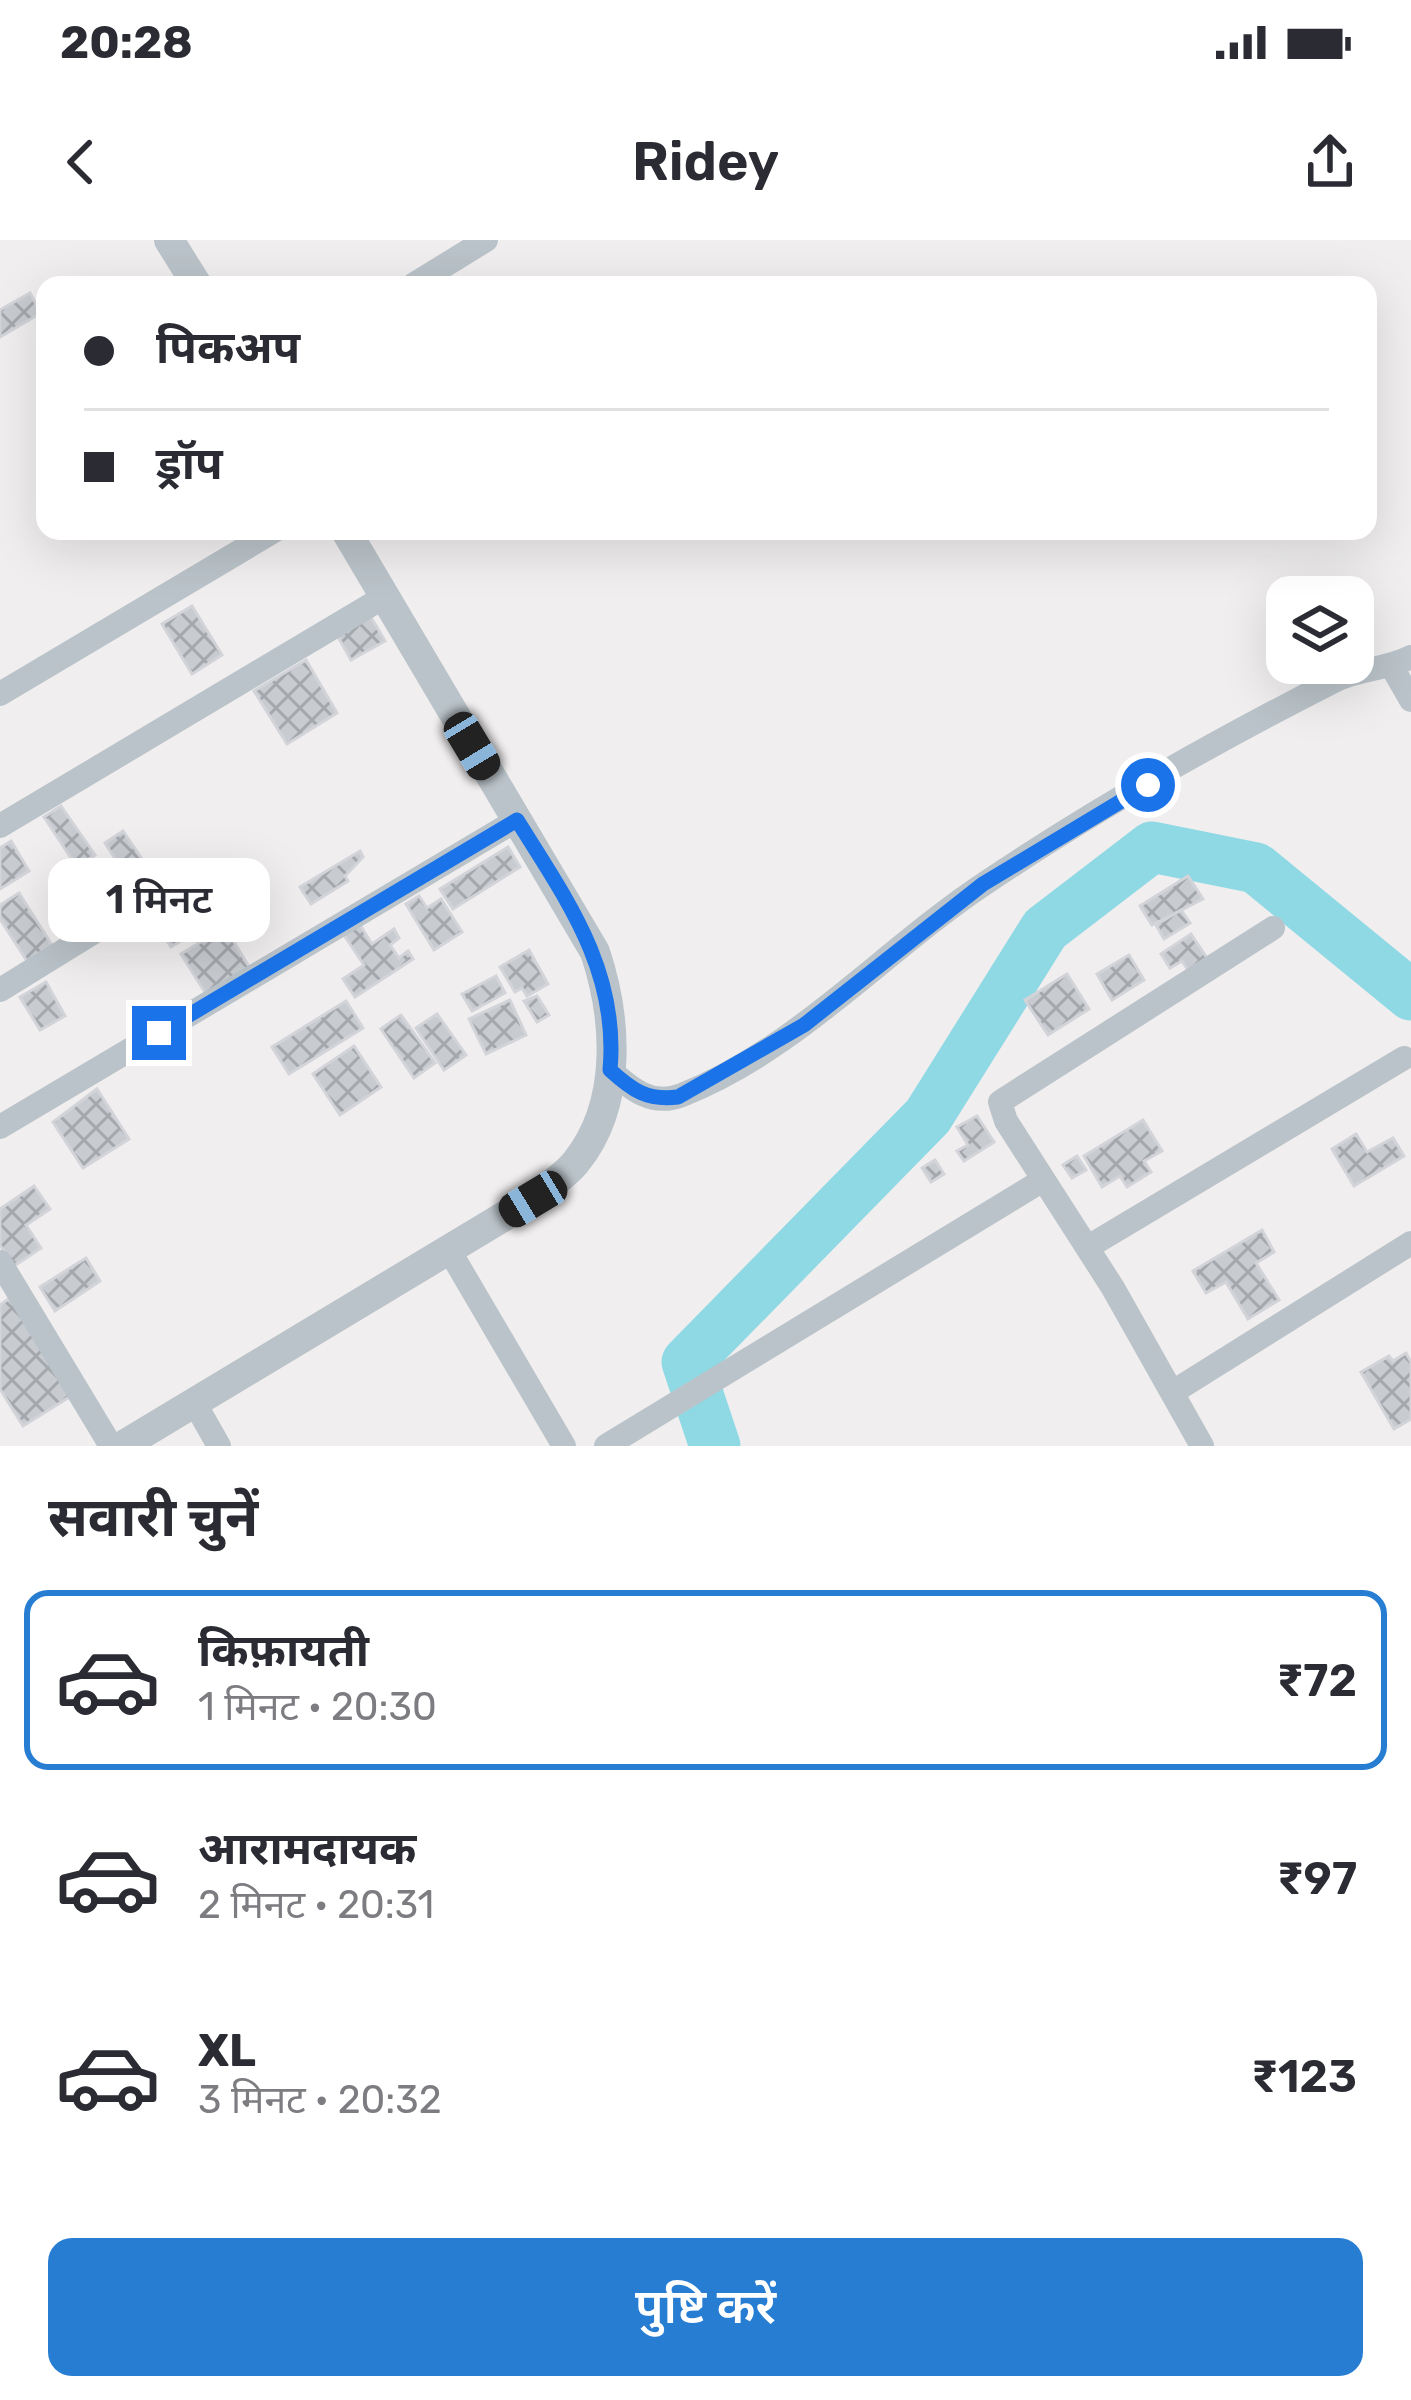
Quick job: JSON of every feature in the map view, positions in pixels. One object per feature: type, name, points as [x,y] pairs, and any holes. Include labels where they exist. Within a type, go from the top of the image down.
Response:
[{"type":"street","points":[[170,240],[192,276]]},
{"type":"street","points":[[428,276],[486,240]]},
{"type":"street","points":[[0,694],[259,540]]},
{"type":"street","points":[[122,1446],[533,1199],[576,1162],[599,1122],[614,1030],[595,952],[351,540]]},
{"type":"street","points":[[0,826],[384,597]]},
{"type":"street","points":[[610,1070],[636,1093],[658,1100],[703,1084],[804,1025],[983,884],[1073,827],[1334,680],[1357,670],[1401,662],[1411,700]]},
{"type":"street","points":[[0,1127],[517,820]]},
{"type":"street","points":[[0,990],[128,911]]},
{"type":"street","points":[[1202,1446],[1088,1247],[1000,1110],[1005,1095],[1273,928]]},
{"type":"street","points":[[1088,1247],[1404,1058]]},
{"type":"street","points":[[606,1446],[1043,1180]]},
{"type":"street","points":[[1173,1392],[1411,1244]]},
{"type":"street","points":[[449,1250],[564,1446]]},
{"type":"street","points":[[0,1262],[111,1446]]},
{"type":"street","points":[[194,1402],[219,1446]]},
{"type":"building","points":[[30,293],[36,304],[36,316],[0,337],[0,310]]},
{"type":"building","points":[[192,606],[222,655],[192,674],[162,624]]},
{"type":"building","points":[[369,614],[385,641],[351,660],[336,633]]},
{"type":"building","points":[[306,660],[337,713],[287,744],[254,691]]},
{"type":"building","points":[[61,806],[95,855],[77,867],[44,817]]},
{"type":"building","points":[[123,831],[152,874],[133,886],[105,843]]},
{"type":"building","points":[[11,841],[29,871],[0,889],[0,848]]},
{"type":"building","points":[[508,847],[520,867],[453,909],[440,889]]},
{"type":"building","points":[[360,851],[363,857],[345,876],[348,881],[311,904],[300,887]]},
{"type":"building","points":[[75,871],[102,914],[80,928],[52,885]]},
{"type":"building","points":[[178,873],[192,895],[148,924],[131,897]]},
{"type":"building","points":[[1188,876],[1203,899],[1152,925],[1140,906]]},
{"type":"building","points":[[19,893],[52,945],[27,961],[0,919],[0,905]]},
{"type":"building","points":[[419,896],[427,908],[441,899],[462,932],[434,950],[406,904]]},
{"type":"building","points":[[197,898],[212,921],[171,947],[156,924]]},
{"type":"building","points":[[1181,910],[1190,923],[1164,939],[1156,925]]},
{"type":"building","points":[[360,925],[372,944],[394,929],[399,938],[390,945],[399,958],[408,951],[413,959],[355,997],[343,979],[364,965],[344,935]]},
{"type":"building","points":[[225,927],[251,970],[208,997],[181,954]]},
{"type":"building","points":[[1191,934],[1207,958],[1188,970],[1182,961],[1170,968],[1161,954]]},
{"type":"building","points":[[529,950],[548,984],[527,996],[522,988],[515,992],[500,967]]},
{"type":"building","points":[[1129,955],[1144,980],[1112,1000],[1097,974]]},
{"type":"building","points":[[1067,974],[1089,1009],[1048,1035],[1025,1000]]},
{"type":"building","points":[[496,976],[505,993],[472,1011],[462,994]]},
{"type":"building","points":[[46,982],[65,1016],[40,1030],[20,997]]},
{"type":"building","points":[[537,996],[549,1015],[537,1022],[524,1001]]},
{"type":"building","points":[[510,1000],[526,1035],[486,1054],[469,1019]]},
{"type":"building","points":[[346,1001],[363,1028],[289,1074],[272,1047]]},
{"type":"building","points":[[437,1014],[466,1055],[444,1070],[416,1028]]},
{"type":"building","points":[[401,1015],[435,1063],[414,1078],[381,1029]]},
{"type":"building","points":[[354,1046],[381,1087],[340,1115],[313,1074]]},
{"type":"building","points":[[97,1089],[129,1139],[83,1168],[53,1122]]},
{"type":"building","points":[[977,1116],[994,1142],[964,1161],[957,1151],[968,1145],[957,1127]]},
{"type":"building","points":[[1143,1120],[1162,1151],[1144,1161],[1151,1172],[1127,1187],[1120,1176],[1102,1187],[1084,1156]]},
{"type":"building","points":[[1356,1134],[1367,1152],[1393,1138],[1404,1156],[1354,1186],[1332,1149]]},
{"type":"building","points":[[1077,1156],[1086,1170],[1072,1178],[1063,1165]]},
{"type":"building","points":[[935,1160],[944,1174],[931,1182],[922,1168]]},
{"type":"building","points":[[34,1186],[50,1209],[26,1225],[41,1248],[14,1266],[0,1245],[0,1209]]},
{"type":"building","points":[[1262,1230],[1274,1252],[1256,1263],[1279,1300],[1248,1319],[1226,1282],[1206,1293],[1193,1271]]},
{"type":"building","points":[[86,1258],[100,1281],[55,1311],[40,1287]]},
{"type":"building","points":[[10,1298],[71,1396],[23,1426],[0,1389],[0,1305]]},
{"type":"building","points":[[1406,1353],[1411,1362],[1411,1419],[1394,1429],[1361,1372],[1389,1356],[1393,1361]]},
{"type":"waterway","points":[[715,1446],[687,1362],[928,1116],[1045,929],[1152,847],[1256,868],[1411,995]]},
{"type":"route","points":[[159,1033],[517,820],[595,952],[614,1030],[610,1070],[636,1093],[658,1100],[678,1097],[804,1025],[983,884],[1148,785]]}]
